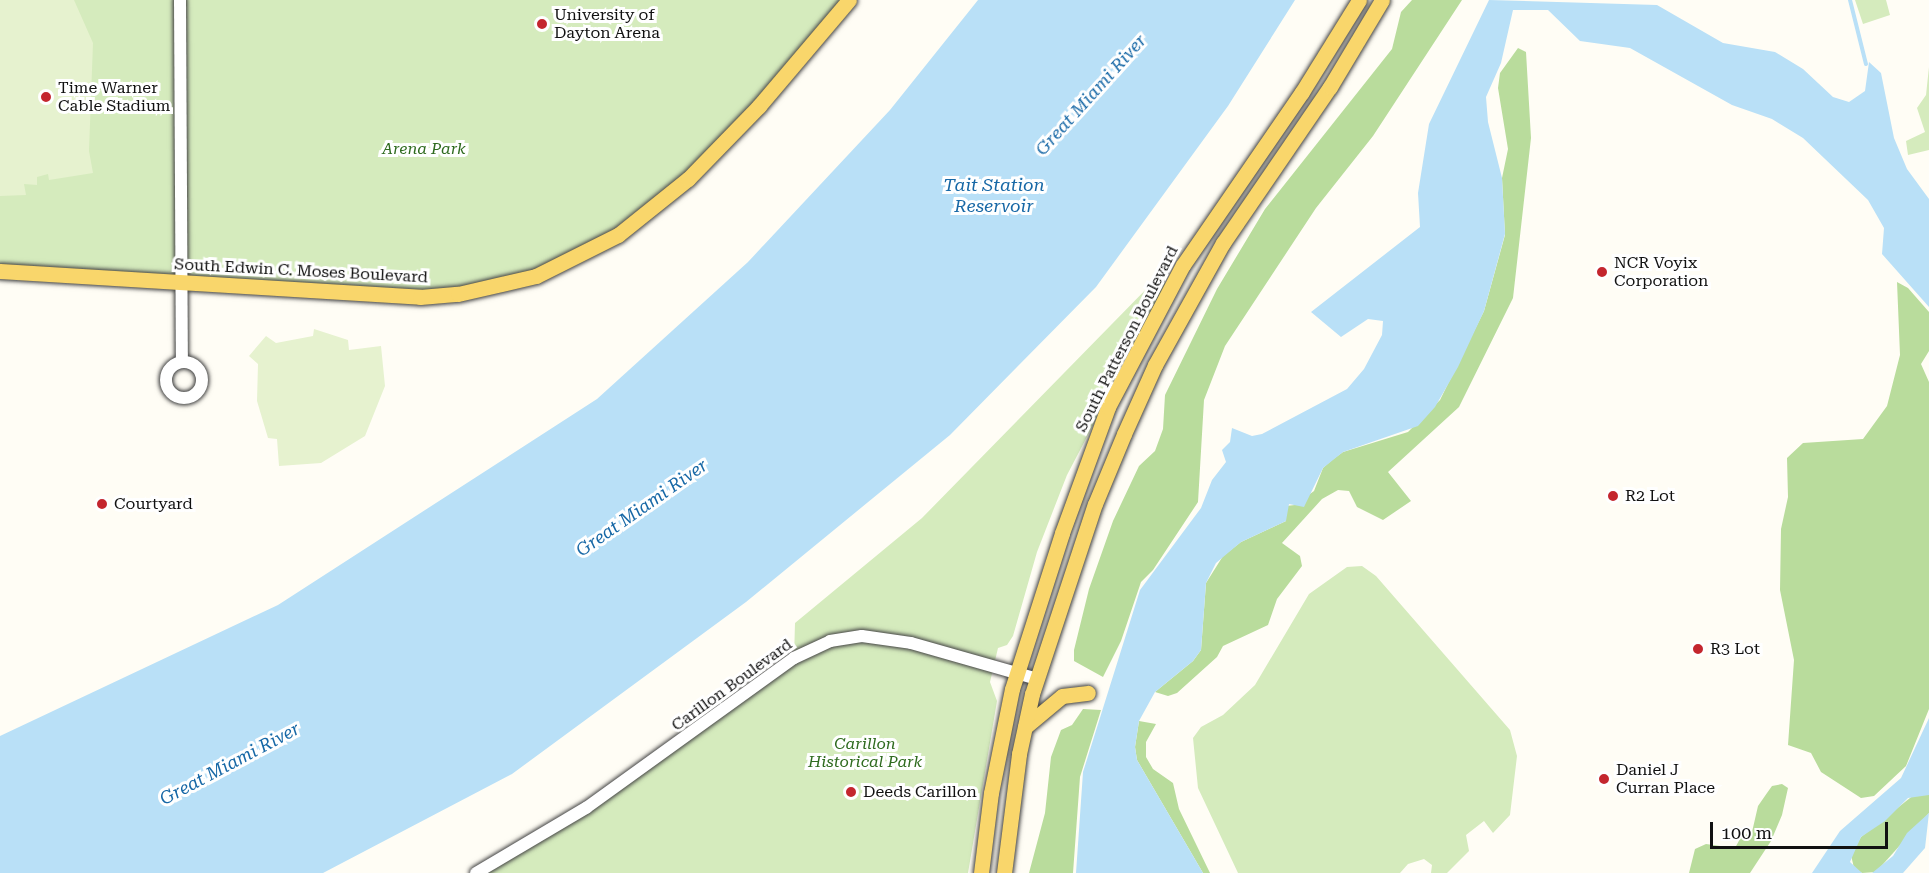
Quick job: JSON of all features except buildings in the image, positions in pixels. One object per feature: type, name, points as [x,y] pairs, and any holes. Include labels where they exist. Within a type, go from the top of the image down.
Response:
[{"type":"main road","name":"South Edwin C. Moses Boulevard","points":[[0,271],[420,297],[491,287],[556,268],[618,235],[688,179],[759,106],[849,0]]},
{"type":"main road","name":"South Patterson Boulevard","points":[[981,873],[991,793],[1018,672],[1073,500],[1108,407],[1183,265],[1302,92],[1359,0]]},
{"type":"main road","points":[[1004,873],[1025,727],[1036,679],[1095,504],[1155,365],[1223,243],[1330,87],[1382,0]]},
{"type":"main road","points":[[1025,727],[1062,696],[1088,693]]},
{"type":"street","points":[[180,0],[182,361]]},
{"type":"street","name":"Carillon Boulevard","points":[[476,873],[586,808],[794,658],[822,644],[848,638],[886,639],[1018,672],[1036,679]]},
{"type":"green space","name":"Arena Park","points":[[0,0],[849,0],[731,136],[579,257],[458,294],[0,271]]},
{"type":"green space","name":"Time Warner Cable Stadium","points":[[0,0],[74,0],[93,43],[89,151],[93,173],[49,180],[48,174],[37,177],[37,185],[24,184],[26,195],[0,196]]},
{"type":"green space","points":[[1412,0],[1462,0],[1373,136],[1316,208],[1225,346],[1204,400],[1198,502],[1153,570],[1141,582],[1121,641],[1103,677],[1074,661],[1074,650],[1089,589],[1113,521],[1139,466],[1155,451],[1163,429],[1165,395],[1217,289],[1265,209],[1392,49],[1401,12]]},
{"type":"green space","points":[[1855,0],[1886,0],[1890,15],[1863,24]]},
{"type":"green space","points":[[1518,48],[1526,52],[1531,138],[1513,298],[1459,407],[1388,472],[1411,501],[1383,520],[1357,507],[1349,491],[1338,490],[1322,499],[1282,543],[1300,556],[1302,566],[1277,599],[1268,625],[1223,646],[1217,657],[1177,693],[1168,696],[1155,692],[1193,661],[1201,650],[1206,583],[1223,556],[1241,542],[1286,521],[1286,506],[1295,505],[1314,491],[1323,468],[1343,452],[1408,432],[1440,400],[1484,311],[1505,235],[1502,178],[1508,149],[1498,88],[1500,73]]},
{"type":"green space","points":[[1929,67],[1929,150],[1908,155],[1906,141],[1925,132],[1917,108],[1926,95]]},
{"type":"green space","name":"Carillon Historical Park","points":[[1157,278],[1167,284],[1067,475],[1037,552],[1013,636],[1007,645],[998,648],[990,682],[997,701],[968,873],[476,873],[529,843],[794,658],[795,623],[922,518]]},
{"type":"green space","points":[[1897,282],[1908,288],[1929,312],[1929,351],[1921,364],[1929,382],[1929,709],[1906,766],[1874,796],[1861,798],[1821,772],[1811,753],[1788,745],[1794,660],[1780,590],[1781,529],[1788,497],[1787,458],[1803,443],[1863,439],[1887,406],[1900,355]]},
{"type":"green space","points":[[314,329],[348,340],[349,350],[381,346],[385,386],[365,436],[321,463],[279,466],[277,439],[268,438],[257,401],[258,364],[249,356],[266,336],[276,343],[313,336]]},
{"type":"green space","points":[[1362,566],[1376,576],[1510,730],[1517,756],[1510,815],[1493,833],[1484,821],[1466,835],[1469,851],[1447,873],[1431,873],[1432,865],[1424,859],[1408,864],[1400,873],[1238,873],[1198,788],[1193,738],[1201,727],[1223,715],[1255,685],[1309,594],[1347,567]]},
{"type":"green space","points":[[1083,709],[1101,710],[1080,777],[1073,873],[1029,873],[1045,813],[1051,757],[1061,730],[1072,725]]},
{"type":"green space","points":[[1139,721],[1156,724],[1146,742],[1146,757],[1153,769],[1173,783],[1179,809],[1210,873],[1203,873],[1137,760],[1135,747]]},
{"type":"green space","points":[[1782,784],[1788,788],[1782,815],[1771,841],[1750,873],[1689,873],[1695,849],[1706,844],[1735,848],[1741,837],[1752,832],[1758,806],[1772,786]]},
{"type":"green space","points":[[1915,794],[1929,795],[1929,813],[1876,872],[1862,873],[1854,868],[1851,855],[1861,837]]},
{"type":"water","name":"Tait Station Reservoir","points":[[978,0],[1295,0],[1228,106],[1096,287],[950,435],[746,602],[512,774],[323,873],[0,873],[0,736],[278,605],[597,399],[748,262],[890,110]]},
{"type":"water","points":[[1489,0],[1657,5],[1723,43],[1775,52],[1803,69],[1833,97],[1849,102],[1865,91],[1869,62],[1881,73],[1894,138],[1907,169],[1929,199],[1929,307],[1882,254],[1884,228],[1868,200],[1803,138],[1772,119],[1732,105],[1630,48],[1580,41],[1548,10],[1513,10],[1501,63],[1486,97],[1488,122],[1502,178],[1505,234],[1484,311],[1458,367],[1435,407],[1418,426],[1343,452],[1323,468],[1304,507],[1289,504],[1286,521],[1241,542],[1216,563],[1206,583],[1201,650],[1193,661],[1155,692],[1139,721],[1135,747],[1137,760],[1203,873],[1076,873],[1083,772],[1140,590],[1201,508],[1212,480],[1226,462],[1222,450],[1230,442],[1232,428],[1252,436],[1262,434],[1347,389],[1364,369],[1382,335],[1383,321],[1368,319],[1341,337],[1311,312],[1420,227],[1418,193],[1429,124]]},
{"type":"water","points":[[1929,718],[1929,795],[1908,798],[1885,821],[1861,837],[1850,862],[1862,873],[1812,873],[1840,831],[1901,778]]},
{"type":"water","points":[[1929,813],[1925,848],[1903,873],[1872,873],[1893,856],[1907,833]]},
{"type":"waterway","points":[[1850,0],[1866,64]]},
{"type":"place","name":"University of Dayton Arena","points":[[542,24]]},
{"type":"place","name":"Time Warner Cable Stadium","points":[[46,97]]},
{"type":"place","name":"NCR Voyix Corporation","points":[[1602,272]]},
{"type":"place","name":"R2 Lot","points":[[1613,496]]},
{"type":"place","name":"Courtyard","points":[[102,504]]},
{"type":"place","name":"R3 Lot","points":[[1698,649]]},
{"type":"place","name":"Daniel J Curran Place","points":[[1604,779]]},
{"type":"place","name":"Deeds Carillon","points":[[851,792]]},
{"type":"water label","name":"Great Miami River","points":[[1091,95]]},
{"type":"water label","name":"Great Miami River","points":[[642,508]]},
{"type":"water label","name":"Great Miami River","points":[[230,764]]}]
